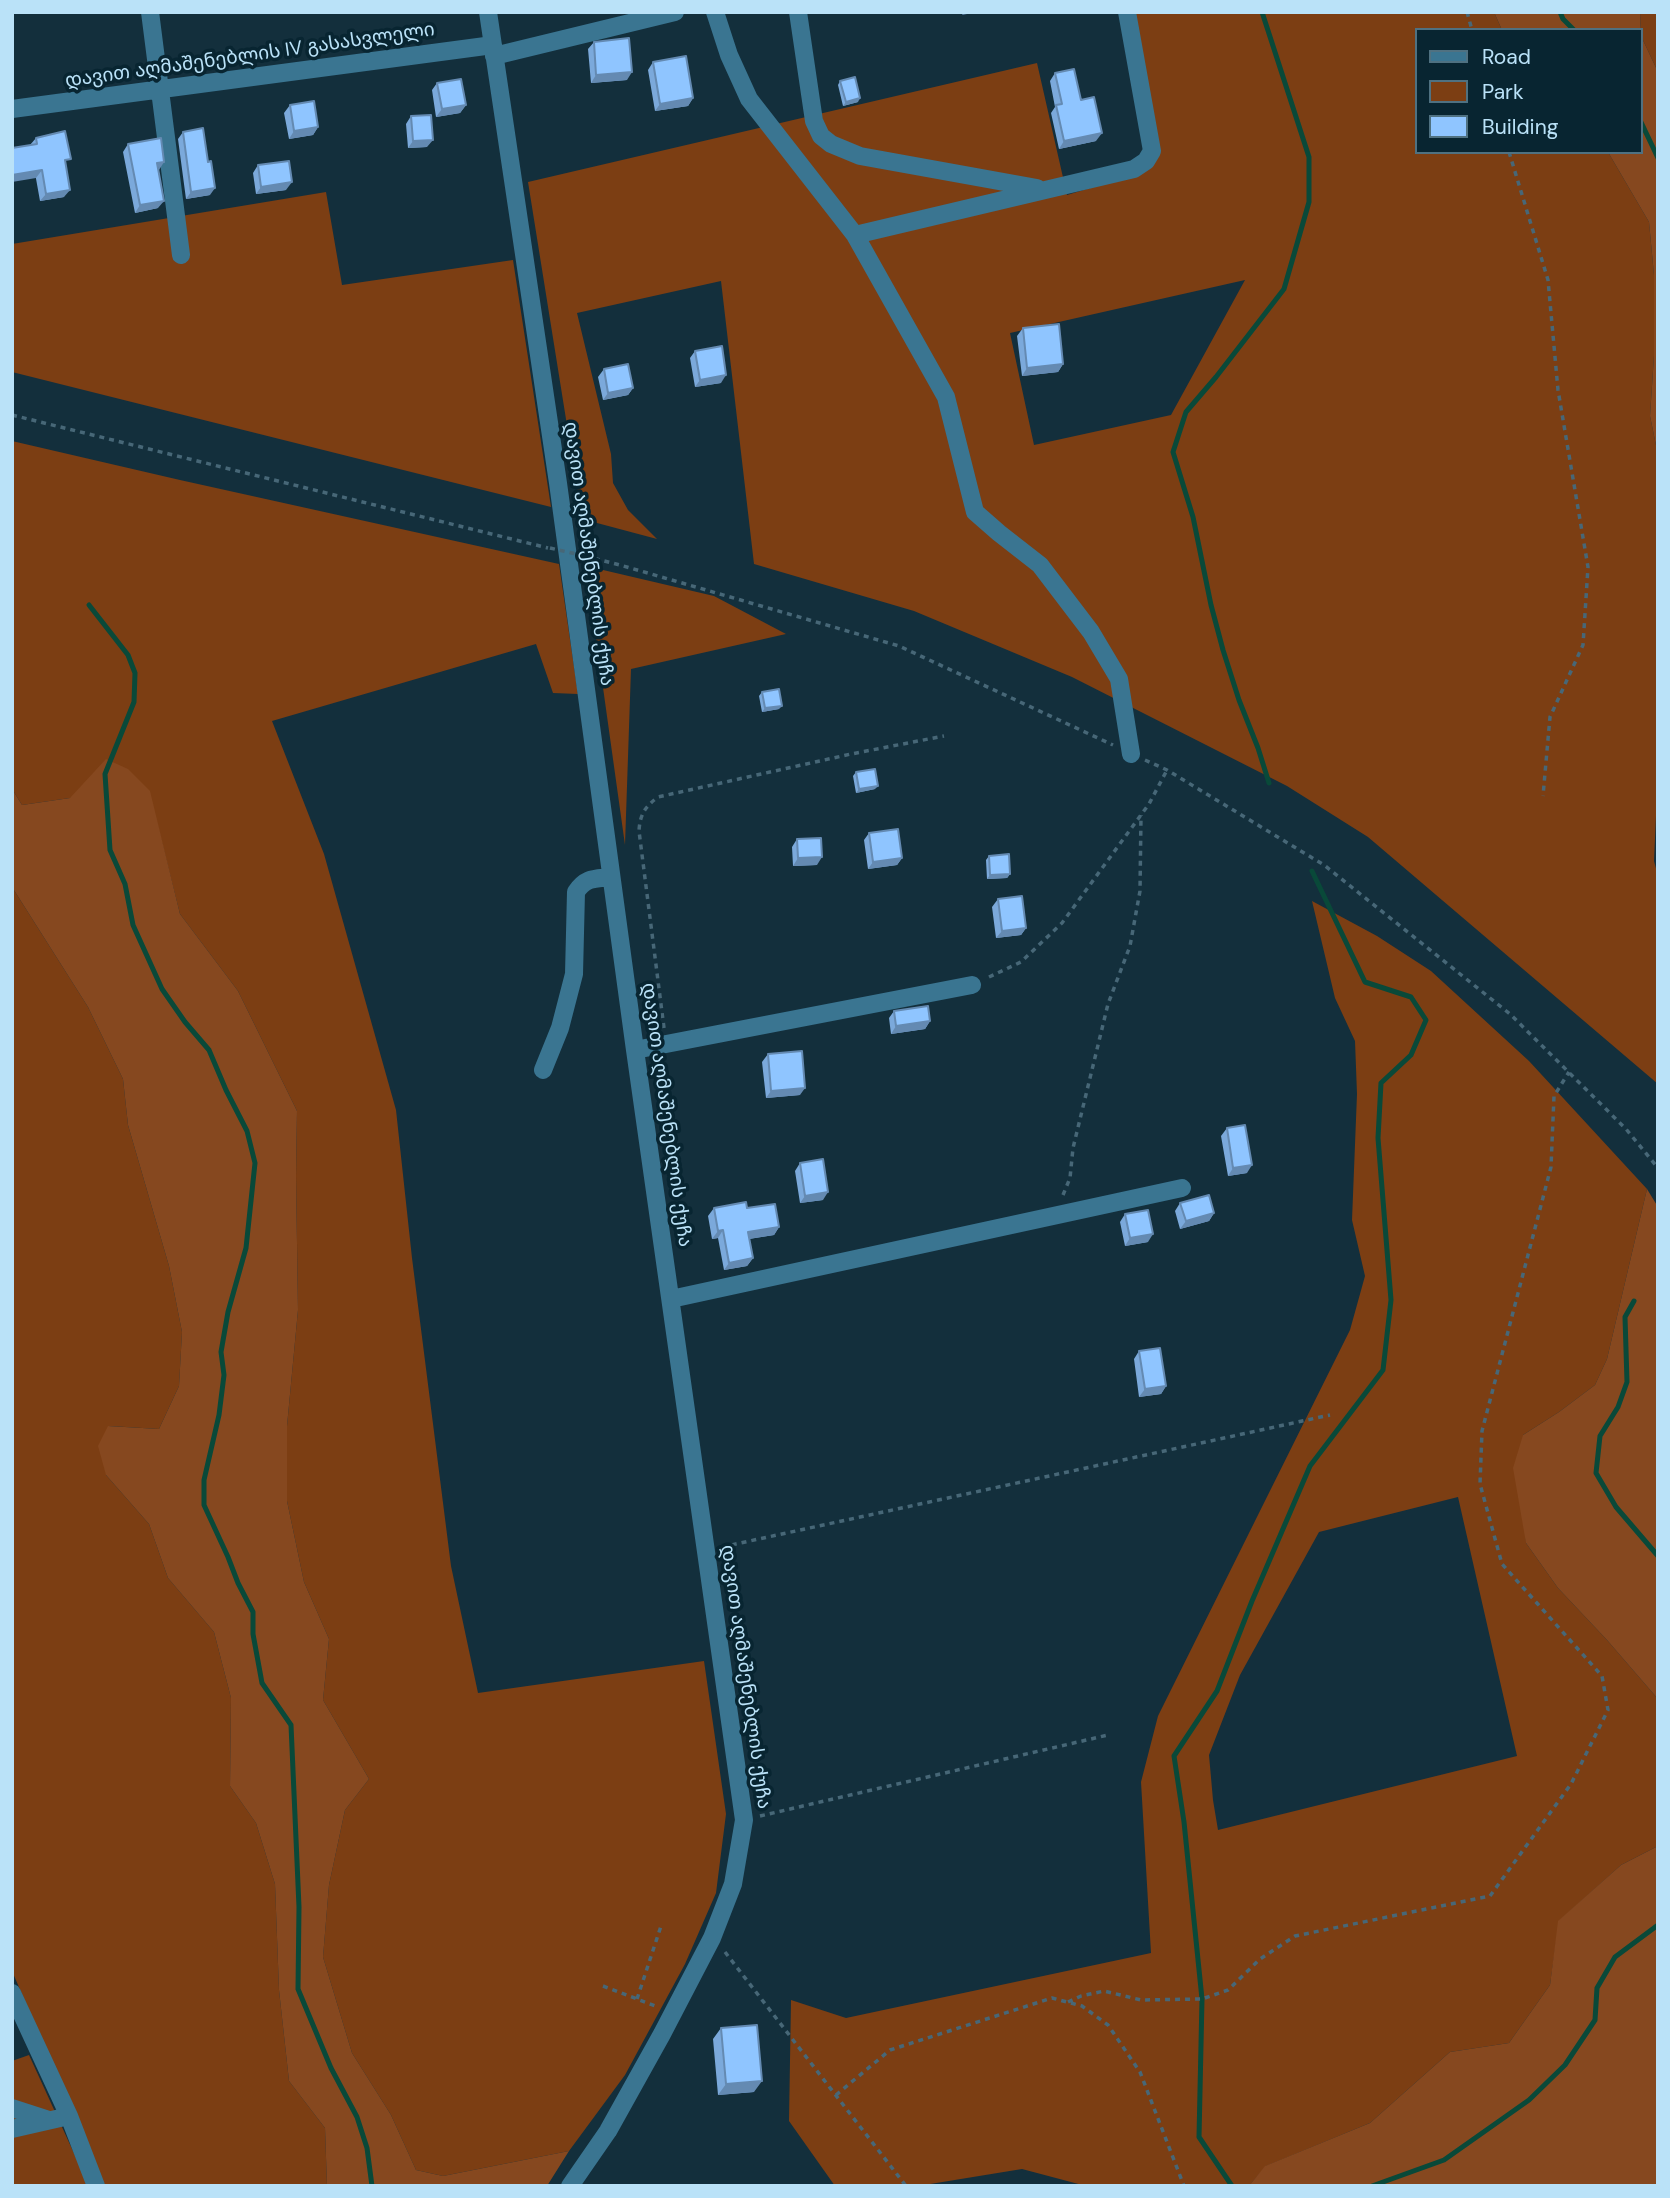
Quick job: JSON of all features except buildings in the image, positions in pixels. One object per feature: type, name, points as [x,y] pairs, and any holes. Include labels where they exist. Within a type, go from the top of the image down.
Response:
[{"type":"street","points":[[150,12],[181,255]]},
{"type":"street","name":"დავით აღმაშენებლის ქუჩა","points":[[488,12],[560,497],[744,1820],[733,1884],[712,1938],[608,2131],[570,2186]]},
{"type":"street","name":"დავით აღმაშენებლის IV გასასვლელი","points":[[12,109],[493,50],[675,12]]},
{"type":"street","points":[[715,12],[729,55],[749,99],[855,235],[946,397],[975,512],[1040,565],[1091,632],[1119,679],[1131,754]]},
{"type":"street","points":[[798,12],[812,114],[821,136],[831,144],[860,156],[1047,189]]},
{"type":"street","points":[[855,235],[1134,169],[1146,161],[1152,151],[1127,12]]},
{"type":"street","points":[[543,1070],[560,1028],[574,974],[576,892],[582,883],[589,880],[611,877]]},
{"type":"street","points":[[635,1050],[972,985]]},
{"type":"street","points":[[671,1299],[1182,1188]]},
{"type":"street","points":[[12,1993],[69,2116],[96,2186]]},
{"type":"street","points":[[12,2108],[51,2120]]},
{"type":"street","points":[[12,2129],[69,2116]]},
{"type":"path","points":[[1510,154],[1548,280],[1558,390],[1588,567],[1583,645],[1550,717],[1543,796]]},
{"type":"path","points":[[12,415],[620,565],[900,646],[1167,770],[1324,865],[1510,1014],[1626,1129],[1658,1168]]},
{"type":"path","points":[[666,1044],[639,831],[640,817],[646,806],[658,797],[944,736]]},
{"type":"path","points":[[972,985],[1021,962],[1062,923],[1141,816],[1167,770]]},
{"type":"path","points":[[1055,1216],[1070,1178],[1073,1148],[1108,1004],[1130,946],[1140,891],[1141,816]]},
{"type":"path","points":[[1068,2002],[1081,1996],[1104,1992],[1141,2000],[1202,1999],[1228,1990],[1260,1959],[1295,1936],[1490,1896],[1571,1784],[1608,1710],[1602,1676],[1502,1564],[1480,1484],[1482,1430],[1551,1167],[1554,1096],[1569,1072]]},
{"type":"path","points":[[706,1550],[1330,1415]]},
{"type":"path","points":[[744,1820],[1108,1735]]},
{"type":"path","points":[[637,1999],[662,1923]]},
{"type":"path","points":[[712,1938],[906,2186]]},
{"type":"path","points":[[603,1986],[673,2012]]},
{"type":"path","points":[[836,2095],[890,2050],[1052,1998],[1068,2002],[1082,2007],[1108,2025],[1140,2072],[1184,2186]]},
{"type":"green space","points":[[1135,12],[1494,12],[1501,28],[1414,28],[1414,154],[1609,154],[1649,222],[1654,275],[1654,356],[1650,416],[1658,455],[1658,771],[1654,861],[1658,876],[1658,1084],[1368,837],[1287,786],[1072,677],[914,611],[754,564],[721,281],[577,313],[611,454],[613,483],[628,510],[657,539],[582,519],[528,182],[1037,63],[1067,195],[1143,172],[1152,162]],"holes":[[[1245,280],[1171,415],[1034,445],[1010,333]]]},
{"type":"green space","points":[[1640,12],[1658,12],[1658,72],[1642,38]]},
{"type":"green space","points":[[326,192],[342,285],[513,260],[551,507],[12,372],[12,244]]},
{"type":"green space","points":[[12,441],[559,564],[578,694],[553,693],[536,644],[272,721],[324,854],[396,1110],[451,1566],[478,1693],[704,1661],[726,1814],[716,1893],[685,1964],[625,2075],[569,2151],[443,2176],[416,2170],[391,2115],[352,2053],[323,1957],[329,1885],[345,1810],[369,1779],[323,1700],[329,1639],[304,1582],[287,1501],[287,1426],[298,1310],[297,1111],[238,991],[180,914],[149,791],[22,805],[12,789]]},
{"type":"green space","points":[[586,566],[714,596],[786,634],[631,669],[625,845]]},
{"type":"green space","points":[[12,887],[88,1007],[123,1079],[128,1125],[169,1266],[182,1332],[179,1386],[159,1429],[109,1426],[106,1475],[149,1524],[168,1578],[214,1632],[231,1698],[230,1786],[256,1823],[275,1884],[279,1990],[289,2081],[325,2128],[327,2186],[105,2186],[12,1971]]},
{"type":"green space","points":[[1312,901],[1377,936],[1431,971],[1529,1061],[1647,1189],[1607,1359],[1595,1385],[1523,1435],[1526,1543],[1558,1588],[1658,1699],[1658,1846],[1621,1865],[1559,1921],[1550,1985],[1509,2043],[1450,2052],[1370,2123],[1266,2166],[1249,2186],[1086,2186],[1022,2169],[918,2186],[835,2186],[789,2121],[791,2000],[846,2018],[1151,1953],[1141,1782],[1158,1716],[1350,1330],[1365,1276],[1352,1220],[1357,1094],[1355,1041],[1335,998]],"holes":[[[1458,1497],[1517,1756],[1218,1830],[1209,1755],[1240,1675],[1319,1532]]]},
{"type":"green space","points":[[29,2055],[89,2186],[12,2186],[12,2061]]},
{"type":"shaded area","points":[[1494,12],[1640,12],[1641,28],[1501,28]]},
{"type":"shaded area","points":[[1642,38],[1658,72],[1658,455],[1650,416],[1654,356],[1654,275],[1649,222],[1609,154],[1642,154]]},
{"type":"shaded area","points":[[106,759],[128,769],[150,791],[180,914],[238,991],[297,1111],[298,1310],[287,1426],[287,1501],[304,1582],[329,1639],[323,1700],[369,1779],[345,1810],[329,1885],[323,1957],[352,2053],[391,2115],[416,2170],[443,2176],[569,2151],[547,2186],[327,2186],[325,2128],[289,2081],[279,1990],[275,1884],[256,1823],[230,1786],[231,1698],[214,1632],[168,1578],[149,1524],[106,1475],[98,1446],[108,1426],[159,1429],[179,1386],[182,1332],[169,1266],[128,1125],[123,1079],[88,1007],[12,887],[12,789],[22,805],[70,798]]},
{"type":"shaded area","points":[[1647,1189],[1658,1207],[1658,1699],[1558,1588],[1526,1543],[1513,1468],[1523,1435],[1595,1385],[1607,1359]]},
{"type":"shaded area","points":[[1658,1846],[1658,2186],[1249,2186],[1265,2166],[1370,2123],[1450,2052],[1509,2043],[1550,1985],[1558,1921],[1621,1865]]},
{"type":"waterway","points":[[1262,12],[1309,157],[1309,202],[1284,289],[1186,412],[1173,452],[1193,517],[1223,650],[1269,783]]},
{"type":"waterway","points":[[1560,12],[1572,28]]},
{"type":"waterway","points":[[1642,124],[1658,158]]},
{"type":"waterway","points":[[89,605],[128,655],[135,673],[134,702],[105,774],[110,850],[125,884],[133,925],[162,989],[209,1050],[247,1131],[255,1163],[246,1248],[228,1312],[221,1352],[224,1375],[219,1415],[204,1480],[204,1505],[253,1612],[253,1634],[262,1683],[291,1725],[299,1907],[298,1989],[331,2068],[357,2117],[367,2148],[372,2186]]},
{"type":"waterway","points":[[1232,2186],[1199,2137],[1202,1999],[1184,1822],[1174,1756],[1217,1691],[1310,1466],[1383,1370],[1391,1300],[1378,1138],[1381,1083],[1411,1055],[1426,1020],[1411,997],[1365,982],[1312,871]]},
{"type":"waterway","points":[[1634,1301],[1625,1317],[1627,1382],[1618,1407],[1600,1436],[1596,1473],[1616,1507],[1658,1556]]},
{"type":"waterway","points":[[1372,2186],[1444,2160],[1529,2100],[1565,2065],[1595,2020],[1597,1988],[1615,1957],[1658,1925]]}]
